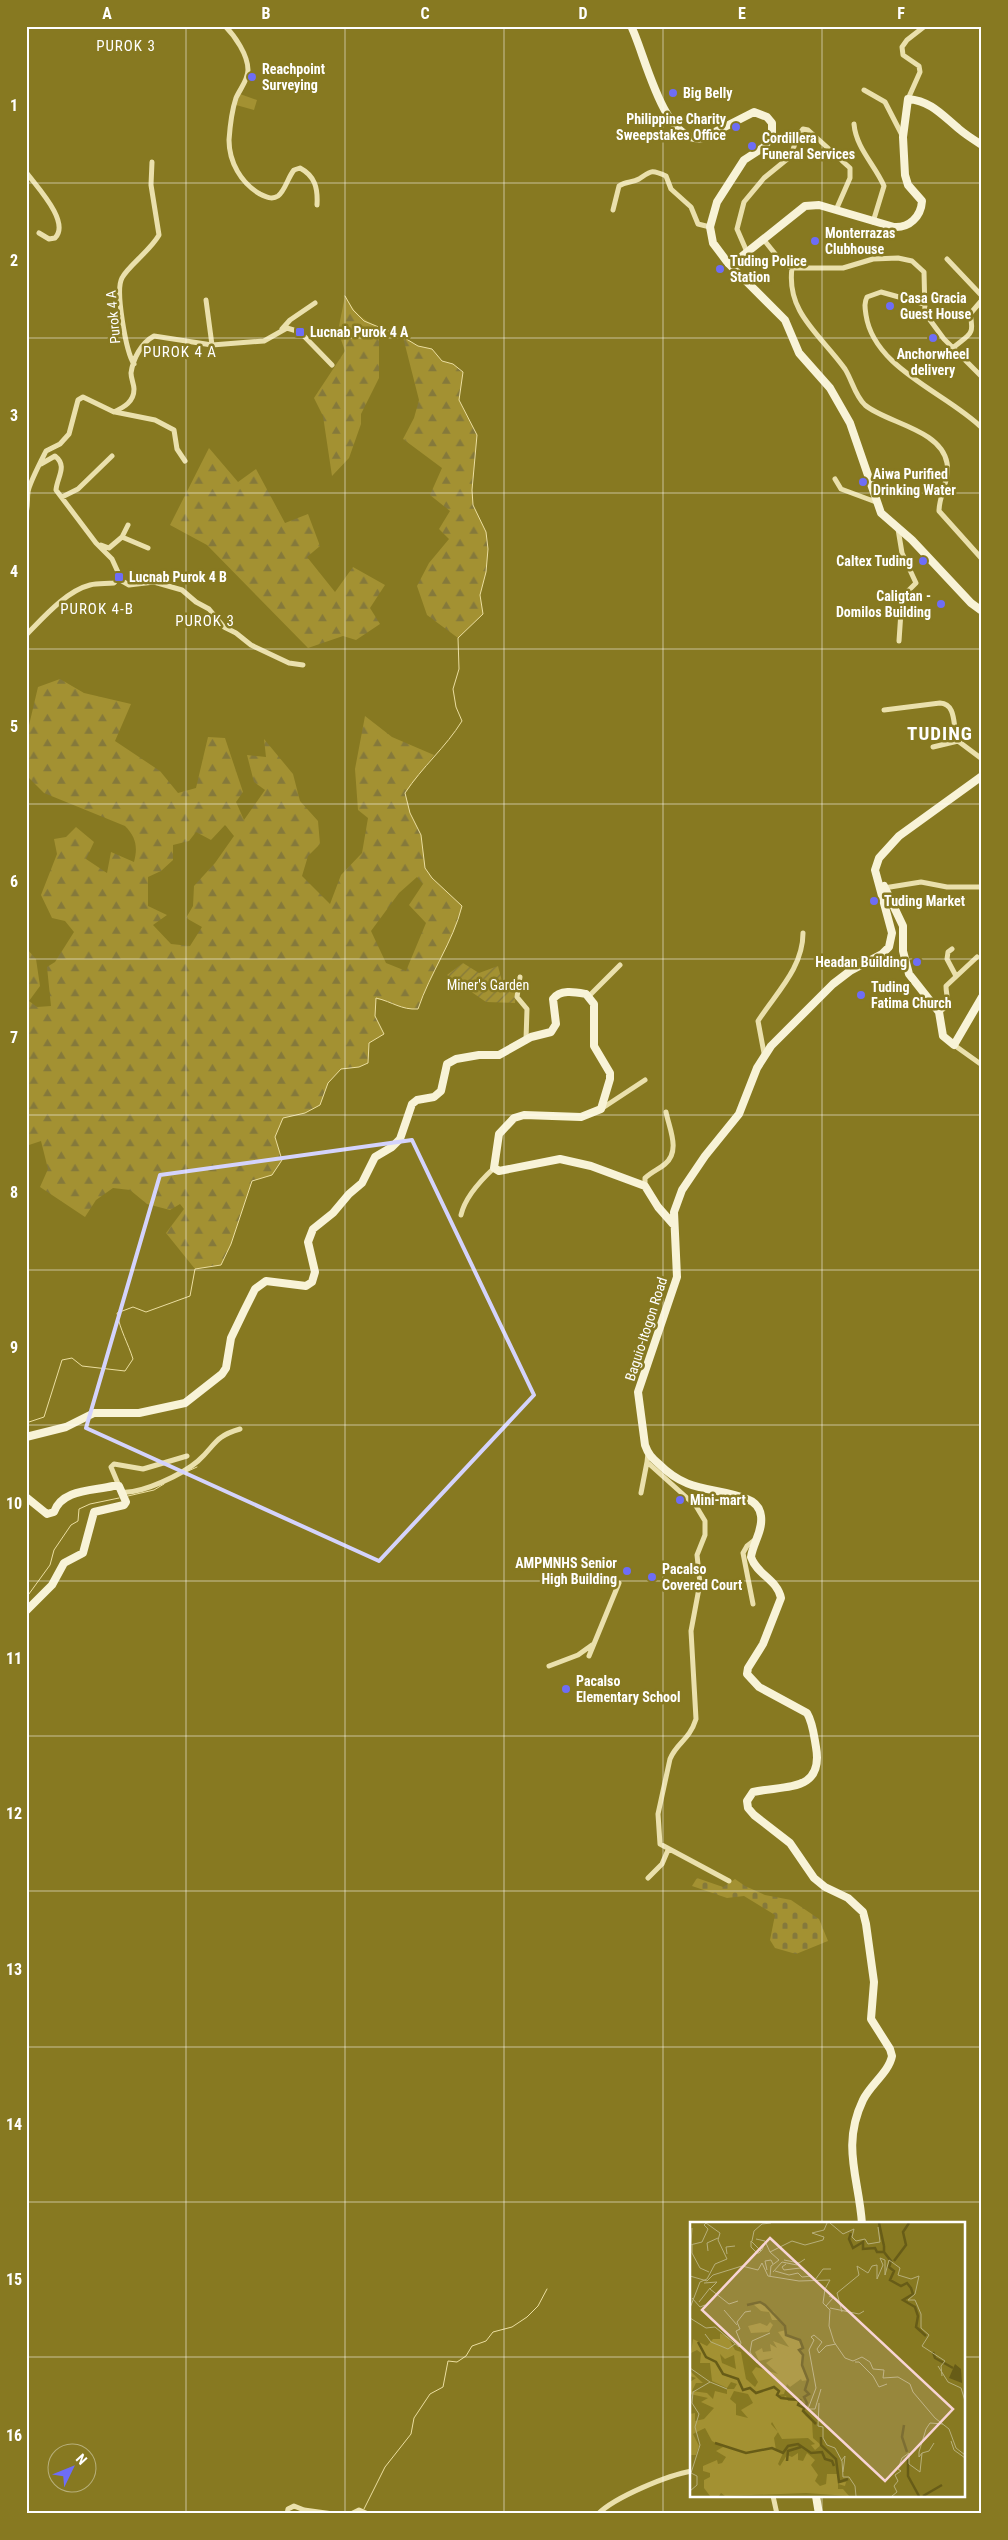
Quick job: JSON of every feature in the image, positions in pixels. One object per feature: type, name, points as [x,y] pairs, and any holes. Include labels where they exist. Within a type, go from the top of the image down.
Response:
[{"type":"main road","points":[[631,26],[670,121],[688,136],[703,138],[754,112],[762,114],[772,123],[772,136],[764,147],[739,166],[717,202],[710,227],[717,250],[785,320],[799,353],[830,388],[850,423],[876,502],[886,519],[912,540],[971,603],[982,611]]},
{"type":"main road","points":[[732,265],[805,206],[819,205],[873,223],[904,228],[917,217],[922,206],[920,198],[905,180],[903,137],[908,99],[927,103],[938,110],[961,131],[982,145]]},
{"type":"main road","points":[[982,776],[899,836],[883,852],[875,870],[903,926],[903,951],[909,974],[939,1012],[943,1036],[954,1045],[982,997]]},
{"type":"main road","name":"Baguio-Itogon Road","points":[[862,2222],[852,2164],[853,2124],[863,2099],[889,2064],[892,2052],[871,2019],[874,1982],[866,1924],[862,1912],[848,1898],[824,1887],[814,1878],[790,1843],[771,1830],[748,1808],[747,1801],[753,1792],[796,1786],[805,1782],[816,1770],[818,1757],[807,1713],[759,1687],[748,1674],[748,1668],[763,1644],[781,1598],[776,1586],[752,1563],[752,1551],[758,1537],[762,1519],[758,1506],[752,1502],[686,1484],[648,1458],[642,1429],[638,1392],[678,1268],[674,1224],[676,1202],[705,1156],[739,1114],[764,1053],[832,984],[850,970],[882,954],[888,947],[892,933],[875,870]]},
{"type":"main road","points":[[26,1437],[66,1427],[94,1413],[139,1413],[178,1405],[210,1384],[226,1368],[231,1338],[255,1289],[266,1281],[306,1286],[312,1282],[315,1272],[308,1242],[313,1229],[333,1214],[349,1194],[362,1183],[375,1157],[392,1147],[400,1139],[412,1104],[417,1100],[434,1097],[441,1091],[447,1064],[456,1059],[499,1055],[526,1040],[551,1032],[556,1024],[554,996],[573,992],[589,996],[594,1004],[592,1035],[594,1046],[610,1073],[601,1109],[581,1117],[524,1115],[514,1118],[499,1134],[494,1168],[500,1171],[560,1159],[591,1166],[645,1186],[658,1207],[674,1224]]},
{"type":"main road","points":[[26,1497],[44,1513],[51,1514],[63,1498],[76,1493],[120,1489],[126,1502],[124,1505],[94,1512],[83,1553],[64,1563],[52,1585],[26,1611]]},
{"type":"main road","points":[[816,2498],[819,2514]]},
{"type":"street","points":[[225,26],[237,42],[248,68],[244,84],[236,98],[229,141],[232,158],[240,177],[249,188],[269,198],[279,195],[294,170],[300,168],[313,180],[318,189],[317,205]]},
{"type":"street","points":[[858,26],[874,26]]},
{"type":"street","points":[[908,99],[920,72],[919,66],[903,55],[902,48],[907,40],[925,26]]},
{"type":"street","points":[[864,90],[885,102],[903,137]]},
{"type":"street","points":[[854,124],[854,132],[884,186],[873,223]]},
{"type":"street","points":[[747,252],[737,230],[744,202],[764,178],[791,156],[797,137],[803,129],[808,130],[850,168],[850,178],[836,210]]},
{"type":"street","name":"Purok 4 A","points":[[134,364],[126,347],[119,290],[122,278],[145,255],[160,234],[151,185],[152,162]]},
{"type":"street","points":[[26,172],[58,218],[60,231],[55,238],[50,239],[39,233]]},
{"type":"street","points":[[613,210],[619,186],[627,181],[637,180],[648,172],[654,172],[666,176],[672,189],[691,207],[698,224],[710,227]]},
{"type":"street","points":[[764,240],[780,260],[792,268],[843,268],[873,259],[909,259],[924,272],[926,280],[924,304],[934,328],[982,377]]},
{"type":"street","points":[[947,259],[982,296]]},
{"type":"street","points":[[792,268],[791,289],[799,311],[814,333],[845,368],[865,404],[915,429],[930,439],[941,450],[948,462],[939,511],[982,559]]},
{"type":"street","points":[[924,304],[881,292],[870,295],[865,303],[871,334],[898,366],[963,411],[982,428]]},
{"type":"street","points":[[206,300],[212,345]]},
{"type":"street","points":[[953,348],[972,331],[974,326],[970,314],[982,300]]},
{"type":"street","points":[[280,331],[290,320],[315,303]]},
{"type":"street","points":[[114,412],[126,406],[132,397],[134,389],[131,372],[142,345],[154,336],[212,345],[264,341],[287,328],[300,332],[332,365]]},
{"type":"street","points":[[26,513],[28,492],[32,478],[37,473],[46,451],[60,444],[68,434],[78,400],[85,398],[114,412],[156,420],[174,430],[177,449],[185,461]]},
{"type":"street","points":[[40,464],[55,456],[60,460],[62,467],[56,490],[96,543],[112,559],[119,577],[129,585],[148,582],[182,590],[196,602],[209,609],[224,627],[236,632],[251,645],[289,663],[303,665]]},
{"type":"street","points":[[62,497],[78,489],[112,456]]},
{"type":"street","points":[[835,479],[841,489],[876,502]]},
{"type":"street","points":[[96,543],[109,548],[122,537],[128,525]]},
{"type":"street","points":[[898,529],[902,553],[916,583],[902,596],[898,640]]},
{"type":"street","points":[[122,537],[148,548]]},
{"type":"street","points":[[26,635],[59,604],[80,589],[103,583],[114,583],[119,577]]},
{"type":"street","points":[[884,710],[940,703],[948,705],[952,710],[958,741],[982,759]]},
{"type":"street","points":[[933,747],[958,741]]},
{"type":"street","points":[[884,888],[921,882],[946,888],[982,887]]},
{"type":"street","points":[[764,1053],[758,1021],[790,975],[801,952],[802,933]]},
{"type":"street","points":[[952,949],[948,952],[947,959],[956,976]]},
{"type":"street","points":[[939,1012],[948,1003],[946,986],[977,957]]},
{"type":"street","points":[[589,996],[620,966]]},
{"type":"street","points":[[520,977],[517,997],[527,1009],[526,1040]]},
{"type":"street","points":[[954,1045],[982,1065]]},
{"type":"street","points":[[601,1109],[645,1080]]},
{"type":"street","points":[[645,1186],[645,1178],[664,1165],[672,1155],[673,1143],[666,1112]]},
{"type":"street","points":[[461,1216],[464,1206],[478,1184],[494,1168]]},
{"type":"street","points":[[187,1456],[143,1470],[114,1464],[111,1467],[120,1489],[147,1488],[196,1463],[218,1438],[240,1429]]},
{"type":"street","points":[[641,1493],[648,1458]]},
{"type":"street","points":[[648,1458],[696,1506],[705,1521],[705,1535],[697,1555],[700,1583],[691,1631],[696,1719],[692,1732],[672,1752],[670,1758],[658,1814],[658,1838],[660,1844],[668,1850],[688,1858],[729,1881]]},
{"type":"street","points":[[753,1604],[744,1553],[747,1546],[758,1537]]},
{"type":"street","points":[[589,1656],[592,1645],[620,1583]]},
{"type":"street","points":[[549,1666],[578,1655],[592,1645]]},
{"type":"street","points":[[648,1878],[662,1864],[668,1850]]},
{"type":"street","points":[[598,2514],[618,2498],[667,2478],[690,2472]]},
{"type":"street","points":[[773,2498],[776,2514]]},
{"type":"street","points":[[287,2514],[288,2509],[294,2506],[304,2510],[333,2514]]},
{"type":"street","points":[[351,2514],[358,2510],[367,2513]]},
{"type":"highlighted area","points":[[412,1140],[534,1395],[379,1561],[86,1428],[160,1175]]},
{"type":"green space","points":[[240,94],[257,100],[254,110],[236,105]]},
{"type":"green space","points":[[345,296],[359,315],[379,327],[379,378],[361,414],[361,424],[349,458],[332,476],[323,416],[314,398],[345,351],[338,331]]},
{"type":"green space","points":[[403,337],[418,346],[432,349],[442,361],[453,364],[463,372],[459,400],[477,435],[472,490],[473,505],[486,532],[488,549],[486,572],[480,595],[483,614],[458,638],[427,615],[417,586],[429,563],[449,539],[439,529],[450,511],[430,495],[442,468],[403,439],[414,418],[419,400]]},
{"type":"green space","points":[[209,448],[238,482],[256,469],[285,523],[308,514],[320,546],[307,557],[335,592],[353,567],[385,585],[370,608],[380,624],[356,640],[343,636],[308,648],[207,545],[170,525]]},
{"type":"green space","points":[[60,679],[84,693],[131,704],[115,741],[160,771],[178,793],[196,788],[208,737],[225,738],[243,792],[236,802],[244,820],[265,790],[254,782],[247,755],[266,757],[264,739],[293,774],[300,801],[318,821],[320,844],[308,856],[302,876],[330,904],[341,875],[362,853],[368,818],[358,810],[355,769],[365,716],[392,737],[434,755],[405,793],[410,813],[421,835],[425,868],[432,878],[462,906],[453,932],[418,1009],[406,1008],[376,999],[375,1016],[384,1034],[369,1043],[368,1063],[359,1067],[341,1069],[328,1083],[320,1105],[305,1113],[283,1118],[275,1137],[282,1160],[272,1175],[252,1181],[231,1244],[221,1265],[195,1269],[166,1233],[184,1209],[180,1204],[170,1210],[147,1204],[130,1190],[113,1188],[96,1200],[85,1217],[40,1187],[48,1169],[41,1141],[26,1146],[26,948],[36,959],[40,986],[29,1001],[37,1007],[51,1006],[47,967],[55,962],[74,932],[65,921],[52,918],[41,895],[57,854],[54,839],[66,837],[76,827],[94,842],[86,859],[107,873],[111,852],[134,862],[136,852],[134,838],[125,826],[44,793],[26,775],[26,738],[38,687]],"holes":[[[225,825],[234,836],[215,863],[194,886],[193,906],[186,918],[202,927],[190,946],[171,944],[153,925],[167,915],[148,906],[148,877],[161,871],[173,860],[173,845],[189,841],[196,832],[211,840]],[[417,877],[423,884],[409,905],[426,923],[406,971],[386,963],[371,931],[399,893]]]},
{"type":"green space","name":"Miner's Garden","points":[[463,963],[479,973],[498,966],[503,985],[516,988],[515,1003],[486,1002],[447,975]]},
{"type":"green space","points":[[697,1878],[723,1887],[735,1879],[765,1895],[791,1900],[819,1919],[828,1941],[796,1954],[775,1948],[770,1940],[775,1915],[744,1896],[727,1898],[692,1886]]},
{"type":"waterway","points":[[26,1423],[44,1417],[62,1360],[72,1358],[82,1366],[125,1371],[133,1359],[117,1313],[133,1307],[146,1312],[190,1296],[195,1269],[221,1265],[231,1244],[252,1181],[272,1175],[282,1160],[275,1137],[283,1118],[305,1113],[320,1105],[328,1083],[341,1069],[359,1067],[368,1063],[369,1043],[384,1034],[375,1016],[376,998],[402,1007],[418,1009],[453,932],[462,906],[432,878],[425,868],[421,835],[410,813],[405,793],[449,740],[462,721],[456,707],[453,689],[459,669],[458,638],[483,614],[480,595],[486,572],[488,549],[486,532],[473,505],[472,490],[477,435],[459,400],[463,372],[453,364],[442,361],[432,349],[418,346],[403,337],[364,321],[353,310],[345,296]]},
{"type":"waterway","points":[[184,1473],[197,1467]]},
{"type":"waterway","points":[[128,1496],[154,1490],[164,1484]]},
{"type":"waterway","points":[[26,1598],[50,1565],[54,1550],[71,1525],[78,1521],[79,1509],[90,1504],[119,1498]]},
{"type":"waterway","points":[[364,2509],[385,2467],[411,2434],[414,2418],[430,2394],[443,2387],[448,2361],[457,2362],[466,2356],[472,2346],[486,2341],[493,2332],[512,2327],[527,2317],[538,2306],[547,2289]]},
{"type":"place","name":"Reachpoint Surveying","points":[[252,77]]},
{"type":"place","name":"Big Belly","points":[[673,93]]},
{"type":"place","name":"Philippine Charity Sweepstakes Office","points":[[736,127]]},
{"type":"place","name":"Cordillera Funeral Services","points":[[752,146]]},
{"type":"place","name":"Monterrazas Clubhouse","points":[[815,241]]},
{"type":"place","name":"Tuding Police Station","points":[[720,269]]},
{"type":"place","name":"Casa Gracia Guest House","points":[[890,306]]},
{"type":"place","name":"Lucnab Purok 4 A","points":[[300,332]]},
{"type":"place","name":"Anchorwheel delivery","points":[[933,338]]},
{"type":"place","name":"Aiwa Purified Drinking Water","points":[[863,482]]},
{"type":"place","name":"Caltex Tuding","points":[[923,561]]},
{"type":"place","name":"Lucnab Purok 4 B","points":[[119,577]]},
{"type":"place","name":"Caligtan - Domilos Building","points":[[941,604]]},
{"type":"place","name":"Tuding Market","points":[[874,901]]},
{"type":"place","name":"Headan Building","points":[[917,962]]},
{"type":"place","name":"Tuding Fatima Church","points":[[861,995]]},
{"type":"place","name":"Mini-mart","points":[[680,1500]]},
{"type":"place","name":"AMPMNHS Senior High Building","points":[[627,1571]]},
{"type":"place","name":"Pacalso Covered Court","points":[[652,1577]]},
{"type":"place","name":"Pacalso Elementary School","points":[[566,1689]]},
{"type":"district","name":"PUROK 3","points":[[126,46]]},
{"type":"district","name":"PUROK 4 A","points":[[180,352]]},
{"type":"district","name":"PUROK 4-B","points":[[97,609]]},
{"type":"district","name":"PUROK 3","points":[[205,621]]},
{"type":"district","name":"TUDING","points":[[940,733]]}]
